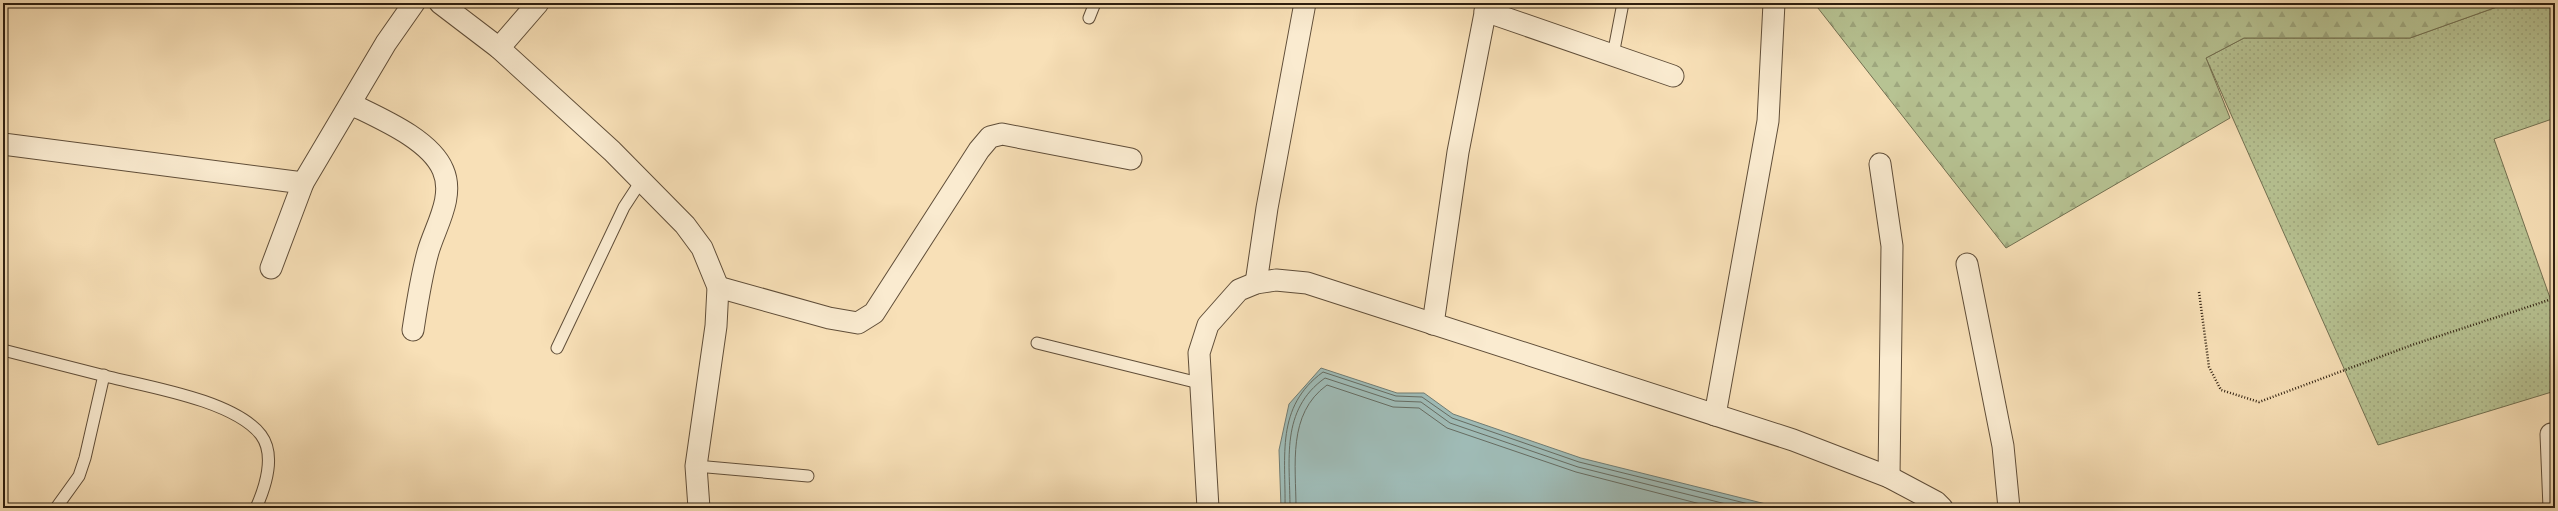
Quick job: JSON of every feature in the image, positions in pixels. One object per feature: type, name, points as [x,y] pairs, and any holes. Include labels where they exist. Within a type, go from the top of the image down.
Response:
[{"type":"street","points":[[271,268],[303,183],[386,43],[414,3]]},
{"type":"street","points":[[440,3],[499,48],[612,151],[685,225],[702,248],[712,267],[718,288],[716,326],[696,466],[699,508]]},
{"type":"street","points":[[499,48],[538,3]]},
{"type":"street","points":[[1256,283],[1267,208],[1305,3]]},
{"type":"street","points":[[1715,415],[1768,121],[1774,3]]},
{"type":"street","points":[[1433,324],[1458,152],[1486,7],[1673,76]]},
{"type":"street","points":[[351,104],[412,136],[443,170],[447,186],[444,210],[428,252],[413,330]]},
{"type":"street","points":[[718,288],[829,318],[858,323],[874,313],[966,171],[990,137],[1002,134],[1131,159]]},
{"type":"street","points":[[3,144],[303,183]]},
{"type":"street","points":[[1880,164],[1892,246],[1889,477]]},
{"type":"street","points":[[1967,264],[2003,446],[2010,508]]},
{"type":"street","points":[[1208,508],[1208,484],[1199,383],[1199,353],[1208,325],[1240,290],[1256,283],[1276,280],[1307,283],[1793,440],[1889,477],[1942,508]]},
{"type":"street","points":[[2551,434],[2554,508]]},
{"type":"lane","points":[[1089,18],[1095,3]]},
{"type":"lane","points":[[1613,55],[1623,3]]},
{"type":"lane","points":[[557,348],[624,207],[641,181]]},
{"type":"lane","points":[[1037,342],[1199,383]]},
{"type":"lane","points":[[3,350],[189,397],[223,408],[253,426],[262,436],[267,448],[268,460],[266,478],[256,508]]},
{"type":"lane","points":[[56,508],[79,476],[104,375]]},
{"type":"lane","points":[[696,466],[808,476]]},
{"type":"path","points":[[2199,292],[2209,367],[2221,390],[2259,402],[2412,345],[2555,298]]},
{"type":"green space","points":[[1814,3],[2508,3],[2410,38],[2244,38],[2206,58],[2230,118],[2006,248]]},
{"type":"green space","points":[[2508,3],[2555,3],[2555,118],[2494,139],[2555,312],[2555,391],[2378,445],[2206,58],[2244,38],[2410,38]]},
{"type":"water","points":[[1321,368],[1397,393],[1424,393],[1453,414],[1581,458],[1782,508],[1281,508],[1279,450],[1289,404]]}]
